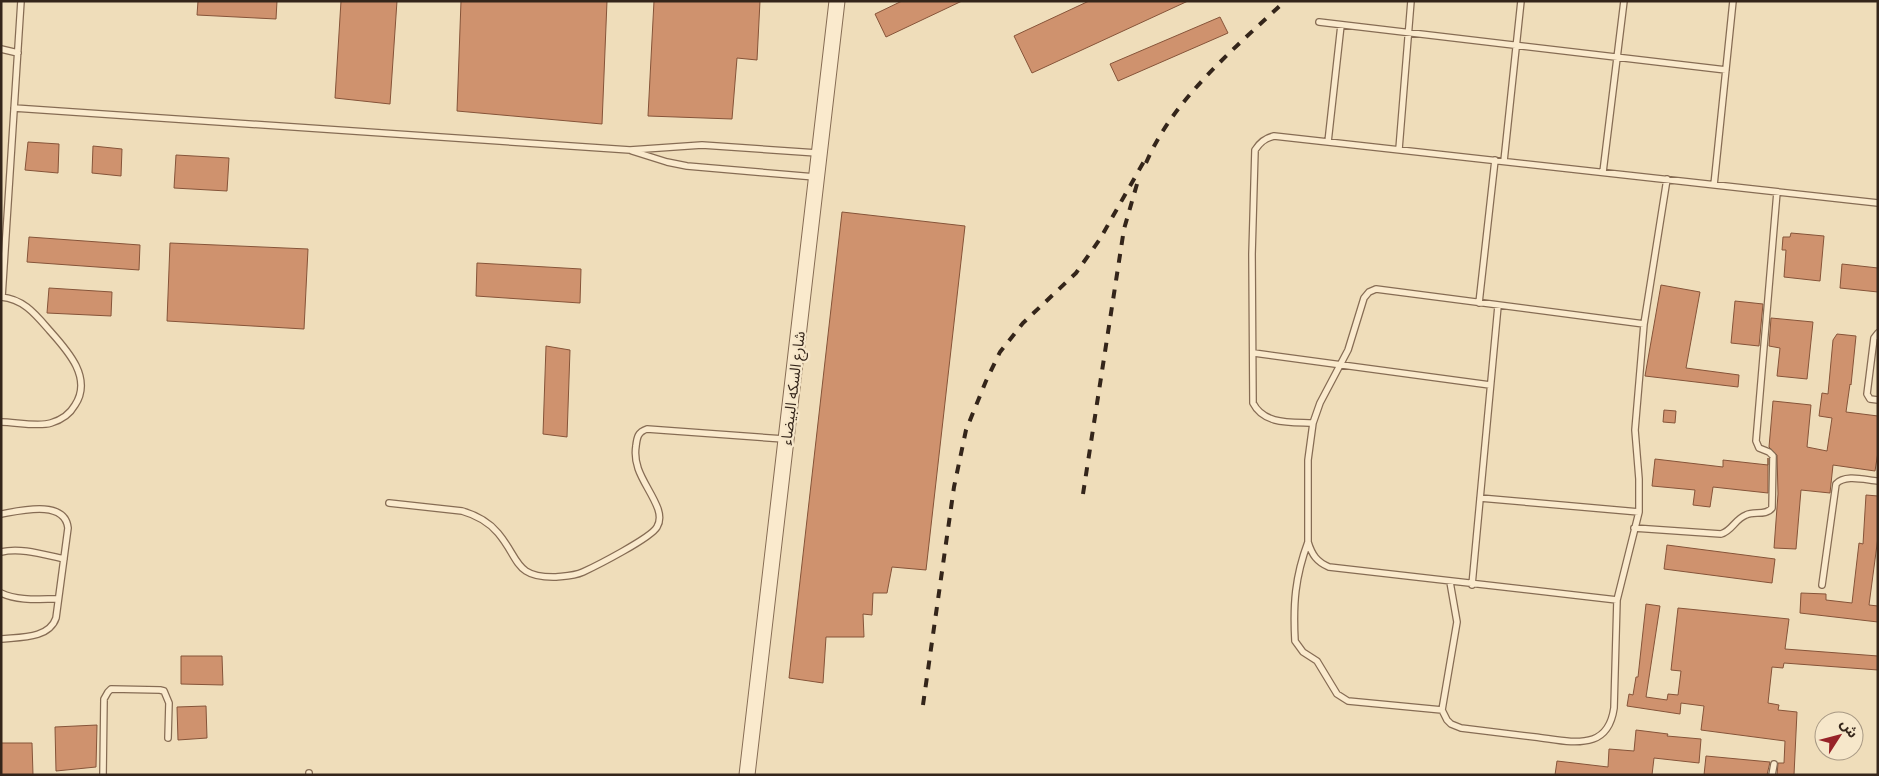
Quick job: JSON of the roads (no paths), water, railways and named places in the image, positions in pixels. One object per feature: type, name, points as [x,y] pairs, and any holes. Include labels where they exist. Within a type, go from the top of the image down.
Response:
[{"type":"street","name":"شارع السكه البيضاء","points":[[747,775],[837,1]]},
{"type":"lane","points":[[1,422],[47,424],[58,420],[66,416],[77,403],[81,384],[72,356],[41,320],[19,301],[2,297],[21,1]]},
{"type":"lane","points":[[1399,149],[1411,1]]},
{"type":"lane","points":[[1504,161],[1521,1]]},
{"type":"lane","points":[[1603,172],[1624,1]]},
{"type":"lane","points":[[1714,184],[1733,1]]},
{"type":"lane","points":[[1319,22],[1726,70]]},
{"type":"lane","points":[[1328,142],[1341,25]]},
{"type":"lane","points":[[1,49],[18,53]]},
{"type":"lane","points":[[14,108],[630,150],[702,145],[819,153]]},
{"type":"lane","points":[[1313,424],[1272,420],[1257,410],[1252,394],[1254,352],[1252,254],[1255,150],[1259,143],[1266,138],[1274,136],[1399,149],[1878,204]]},
{"type":"lane","points":[[630,150],[648,157],[687,166],[817,177]]},
{"type":"lane","points":[[1479,303],[1495,160]]},
{"type":"lane","points":[[1450,582],[1457,622],[1442,710],[1451,724],[1461,728],[1567,740],[1593,739],[1608,727],[1614,708],[1617,600],[1639,512],[1639,479],[1635,430],[1644,324],[1666,179]]},
{"type":"lane","points":[[1634,528],[1720,534],[1729,530],[1744,515],[1769,512],[1772,508],[1773,456],[1759,448],[1756,441],[1777,192]]},
{"type":"lane","points":[[1442,710],[1348,701],[1337,694],[1317,660],[1303,652],[1294,641],[1294,592],[1299,567],[1308,542],[1309,442],[1322,398],[1348,350],[1364,298],[1369,292],[1383,290],[1644,324]]},
{"type":"lane","points":[[1472,585],[1498,306]]},
{"type":"lane","points":[[1878,333],[1874,338],[1868,394],[1870,398],[1878,400]]},
{"type":"lane","points":[[1254,352],[1490,386]]},
{"type":"lane","points":[[389,503],[462,511],[478,517],[498,533],[518,564],[527,572],[543,577],[571,576],[582,573],[649,535],[657,526],[660,515],[635,460],[637,438],[644,430],[786,439]]},
{"type":"lane","points":[[1822,585],[1836,484],[1838,481],[1845,479],[1878,481]]},
{"type":"lane","points":[[1480,498],[1639,512]]},
{"type":"lane","points":[[1,514],[40,509],[52,510],[60,514],[66,521],[68,528],[55,622],[48,629],[36,635],[1,639]]},
{"type":"lane","points":[[1308,542],[1315,558],[1329,568],[1617,600]]},
{"type":"lane","points":[[1,552],[11,550],[24,551],[64,559]]},
{"type":"lane","points":[[1,593],[8,596],[58,600]]},
{"type":"lane","points":[[103,775],[104,699],[111,689],[164,691],[169,702],[168,738]]},
{"type":"lane","points":[[1772,775],[1774,764]]},
{"type":"railway","points":[[1146,163],[1172,117],[1189,96],[1226,56],[1285,1]]},
{"type":"railway","points":[[923,705],[954,487],[966,430],[1000,352],[1023,323],[1076,273],[1100,239],[1147,156]]},
{"type":"railway","points":[[1083,494],[1124,229],[1137,184]]}]
